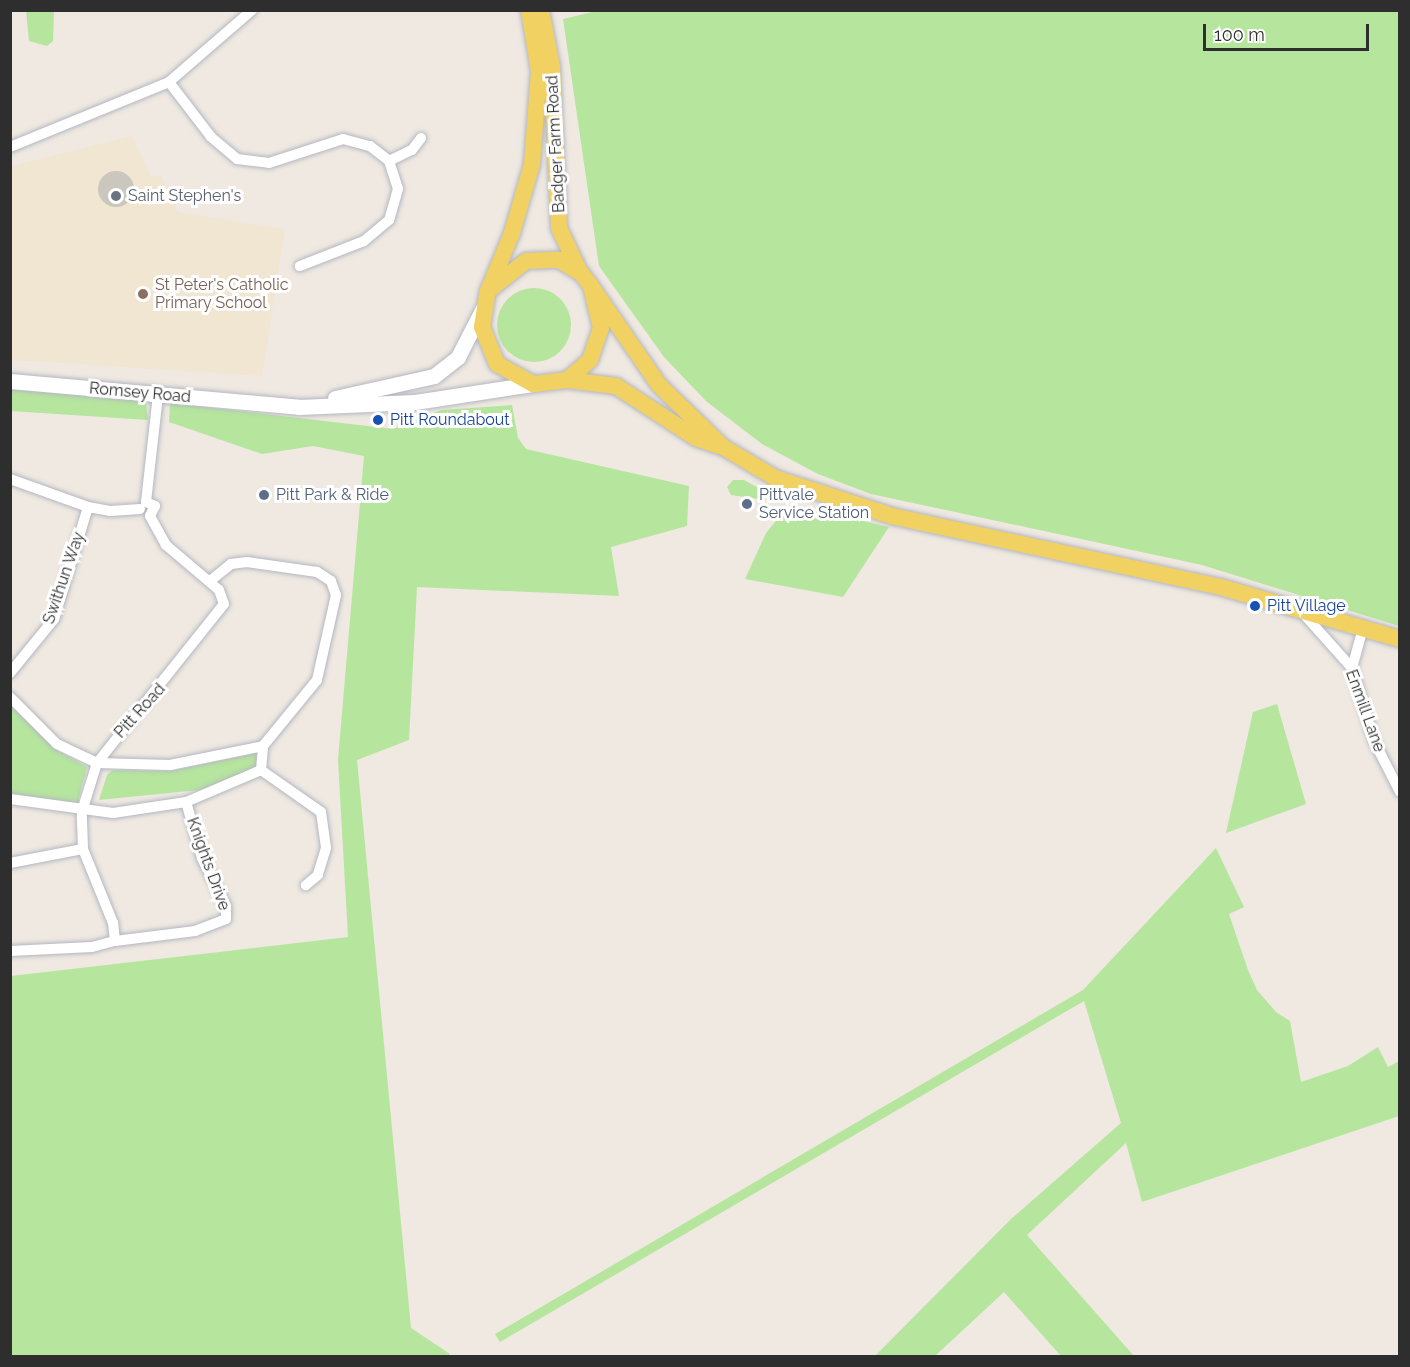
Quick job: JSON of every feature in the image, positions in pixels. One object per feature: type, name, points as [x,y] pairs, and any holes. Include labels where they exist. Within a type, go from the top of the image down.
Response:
[{"type":"main road","name":"Badger Farm Road","points":[[486,298],[512,233],[532,164],[538,106],[536,41],[529,10]]},
{"type":"main road","name":"Badger Farm Road","points":[[541,10],[552,67],[560,228],[586,279]]},
{"type":"main road","points":[[723,447],[659,385],[586,279],[559,260],[526,261],[486,298],[482,327],[490,355],[511,376],[533,384],[567,380],[616,386],[696,438],[723,447],[775,478],[831,500],[1224,588],[1400,639]]},
{"type":"main road","points":[[567,380],[596,348],[601,328],[586,279]]},
{"type":"main road","name":"Romsey Road","points":[[269,403],[333,399],[434,376],[458,357],[486,298]]},
{"type":"main road","name":"Romsey Road","points":[[10,381],[299,407],[415,402],[533,384]]},
{"type":"street","points":[[10,147],[169,82],[252,10]]},
{"type":"street","name":"Badger Farm Road","points":[[533,10],[536,41]]},
{"type":"street","points":[[169,82],[211,137],[237,159],[269,163],[344,139],[370,146],[389,161],[396,162],[421,138]]},
{"type":"street","points":[[300,266],[364,241],[389,220],[398,189],[389,161]]},
{"type":"street","points":[[10,479],[88,507],[119,512],[143,506],[158,395]]},
{"type":"street","name":"Pitt Road","points":[[115,941],[113,923],[83,849],[82,811],[97,763],[222,611],[223,596],[166,545],[150,516],[155,508],[143,506]]},
{"type":"street","name":"Swithun Way","points":[[10,673],[54,619],[88,507]]},
{"type":"street","points":[[209,582],[231,564],[247,562],[317,573],[331,581],[336,595],[317,680],[264,746],[261,770]]},
{"type":"street","name":"Enmill Lane","points":[[1299,610],[1352,668],[1374,741],[1400,792]]},
{"type":"street","points":[[1352,668],[1363,628]]},
{"type":"street","points":[[10,698],[57,744],[97,763],[170,765],[264,746]]},
{"type":"street","points":[[10,799],[82,811],[113,813],[186,802],[261,770]]},
{"type":"street","points":[[261,770],[321,812],[326,848],[318,875],[306,885]]},
{"type":"street","name":"Knights Drive","points":[[115,941],[195,931],[226,919],[226,906],[202,858],[186,802]]},
{"type":"street","points":[[10,863],[83,849]]},
{"type":"street","points":[[10,951],[92,947],[115,941]]},
{"type":"shaded area","name":"St Peter's Catholic Primary School","points":[[132,136],[151,177],[161,175],[177,212],[285,229],[262,376],[11,360],[11,166]]},
{"type":"green space","points":[[601,10],[1399,11],[1399,626],[1202,565],[871,494],[818,474],[762,444],[706,401],[664,357],[599,266],[563,19]]},
{"type":"green space","points":[[26,11],[54,11],[53,41],[47,46],[29,41]]},
{"type":"green space","points":[[527,288],[541,288],[555,294],[565,304],[571,318],[569,339],[555,356],[541,362],[527,362],[513,356],[503,346],[497,332],[497,318],[503,304],[513,294]]},
{"type":"green space","points":[[10,388],[146,400],[148,420],[11,411]]},
{"type":"green space","points":[[170,403],[393,429],[441,410],[512,405],[518,438],[526,449],[689,486],[687,526],[611,547],[619,596],[417,587],[409,740],[357,760],[411,1328],[450,1354],[448,1356],[11,1356],[11,976],[348,937],[338,760],[364,456],[313,446],[262,454],[169,422]]},
{"type":"green space","points":[[733,480],[744,480],[764,491],[765,500],[731,495],[727,487]]},
{"type":"green space","points":[[798,506],[889,527],[843,597],[745,579],[766,533],[780,516]]},
{"type":"green space","points":[[10,704],[58,751],[87,767],[77,805],[11,794]]},
{"type":"green space","points":[[1277,704],[1306,804],[1226,833],[1253,712]]},
{"type":"green space","points":[[256,753],[258,767],[209,789],[99,800],[107,775],[113,770],[171,771]]},
{"type":"green space","points":[[1216,848],[1244,907],[1229,914],[1248,970],[1257,990],[1276,1012],[1290,1021],[1301,1082],[1348,1066],[1378,1047],[1388,1067],[1399,1061],[1399,1116],[1142,1202],[1126,1143],[1027,1235],[1134,1356],[1061,1356],[1004,1292],[935,1356],[875,1356],[1011,1219],[1121,1123],[1084,1001],[500,1342],[495,1334],[1083,990]]},
{"type":"building","name":"Saint Stephen's","points":[[116,171],[128,177],[134,189],[128,201],[116,207],[104,201],[98,189],[104,177]]},
{"type":"place","name":"Saint Stephen's","points":[[116,196]]},
{"type":"place","name":"St Peter's Catholic Primary School","points":[[143,294]]},
{"type":"place","name":"Pitt Roundabout","points":[[378,420]]},
{"type":"place","name":"Pitt Park & Ride","points":[[264,495]]},
{"type":"place","name":"Pittvale Service Station","points":[[747,504]]},
{"type":"place","name":"Pitt Village","points":[[1255,606]]}]
